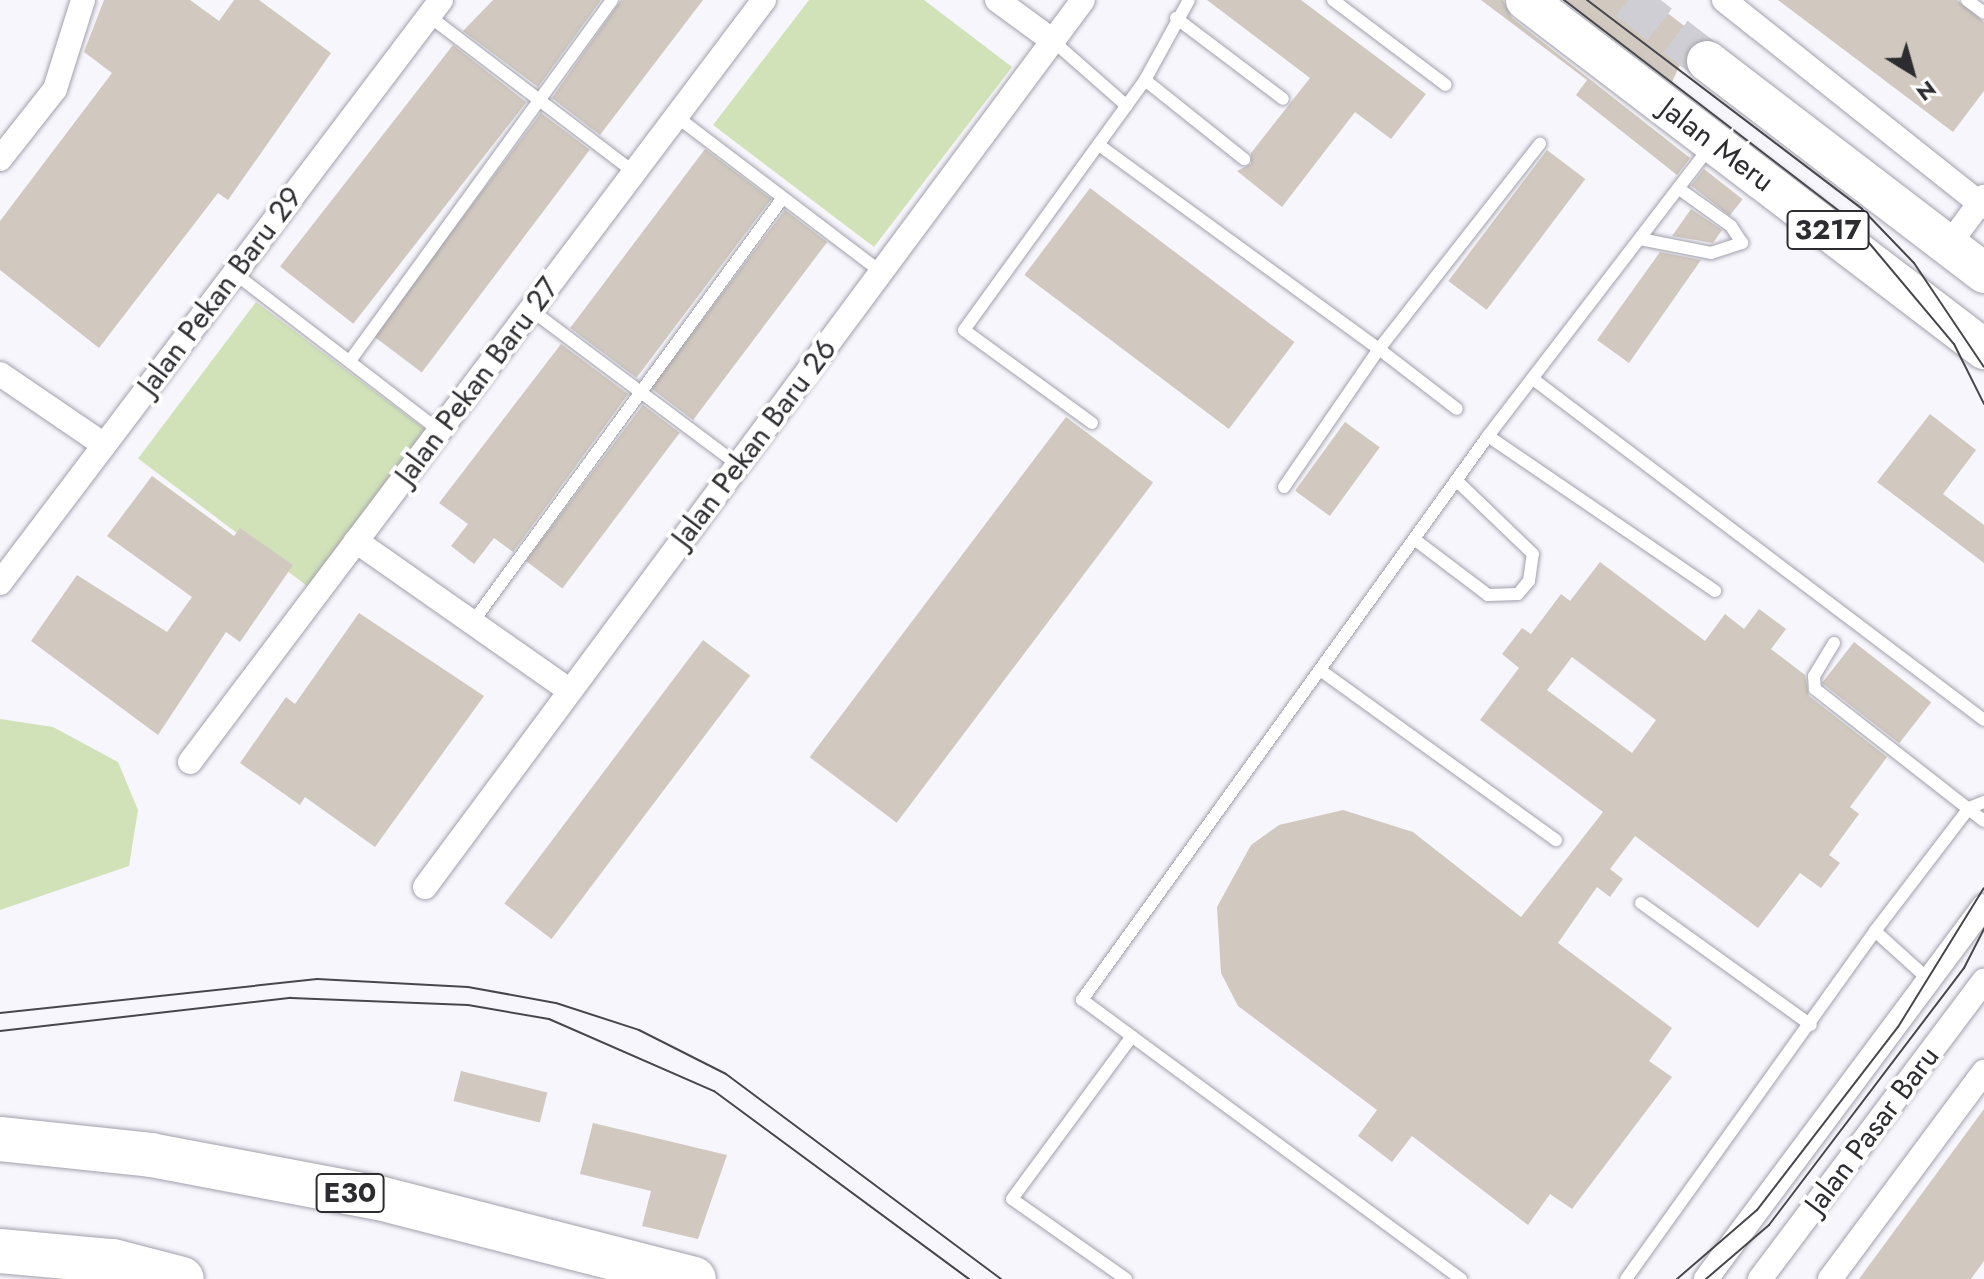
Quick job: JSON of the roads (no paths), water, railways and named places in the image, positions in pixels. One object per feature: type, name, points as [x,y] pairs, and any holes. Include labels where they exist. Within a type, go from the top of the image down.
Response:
[{"type":"highway","name":"Jalan Meru","points":[[1526,0],[1984,349]]},
{"type":"highway","name":"Jalan Meru","points":[[1707,61],[1984,273]]},
{"type":"highway","name":"E30","points":[[0,1139],[151,1155],[379,1198],[694,1279]]},
{"type":"highway","points":[[0,1251],[113,1261],[182,1279]]},
{"type":"street","points":[[0,159],[55,89],[83,0]]},
{"type":"street","name":"Jalan Pekan Baru 27","points":[[190,762],[764,0]]},
{"type":"street","points":[[997,0],[1053,41]]},
{"type":"street","name":"Jalan Pekan Baru 26","points":[[425,887],[1083,0]]},
{"type":"street","points":[[1724,0],[1982,202],[1948,246]]},
{"type":"street","name":"Jalan Pekan Baru 29","points":[[0,583],[435,8]]},
{"type":"street","points":[[0,374],[104,445]]},
{"type":"street","points":[[356,541],[570,691]]},
{"type":"street","points":[[1706,1279],[1927,978],[1984,906]]},
{"type":"street","name":"Jalan Pasar Baru","points":[[1760,1279],[1984,981]]},
{"type":"street","points":[[1830,1279],[1984,1072]]},
{"type":"lane","points":[[352,358],[612,0]]},
{"type":"lane","points":[[1092,423],[964,330],[1145,80],[1176,18],[1189,0]]},
{"type":"lane","points":[[1333,0],[1446,85]]},
{"type":"lane","points":[[1967,0],[1984,13]]},
{"type":"lane","points":[[435,8],[539,100],[634,172]]},
{"type":"lane","points":[[1176,18],[1283,99]]},
{"type":"lane","points":[[1053,41],[1127,106]]},
{"type":"lane","points":[[1145,80],[1244,159]]},
{"type":"lane","points":[[677,117],[881,272]]},
{"type":"lane","points":[[1461,1279],[1082,1000],[1488,436],[1714,142]]},
{"type":"lane","points":[[1284,487],[1379,349],[1540,144]]},
{"type":"lane","points":[[1099,145],[1457,409]]},
{"type":"lane","points":[[1640,239],[1711,253],[1742,243],[1731,226],[1678,188]]},
{"type":"lane","points":[[472,623],[637,391],[782,199]]},
{"type":"lane","points":[[234,273],[352,358],[440,431]]},
{"type":"lane","points":[[531,310],[738,465]]},
{"type":"lane","points":[[1533,379],[1984,720]]},
{"type":"lane","points":[[1488,436],[1715,591]]},
{"type":"lane","points":[[1414,539],[1488,595],[1518,594],[1529,581],[1533,554],[1456,480]]},
{"type":"lane","points":[[1834,643],[1814,676],[1815,689],[1984,821]]},
{"type":"lane","points":[[1320,670],[1556,840]]},
{"type":"lane","points":[[1626,1279],[1811,1025],[1875,931],[1969,808],[1984,802]]},
{"type":"lane","points":[[1641,903],[1811,1025]]},
{"type":"lane","points":[[1875,931],[1927,978]]},
{"type":"lane","points":[[1126,1279],[1012,1199],[1132,1036]]},
{"type":"tunnel","points":[[1628,0],[1707,61]]},
{"type":"tram line","points":[[1564,0],[1849,219],[1954,344],[1984,404]]},
{"type":"tram line","points":[[1587,0],[1862,209],[1914,263],[1984,367]]},
{"type":"tram line","points":[[1677,1279],[1757,1210],[1898,1027],[1984,888]]},
{"type":"tram line","points":[[1706,1279],[1769,1225],[1964,968],[1984,929]]},
{"type":"tram line","points":[[0,1013],[317,979],[468,987],[556,1003],[639,1030],[726,1074],[1001,1279]]},
{"type":"tram line","points":[[0,1031],[291,998],[468,1005],[549,1019],[714,1091],[969,1279]]}]
